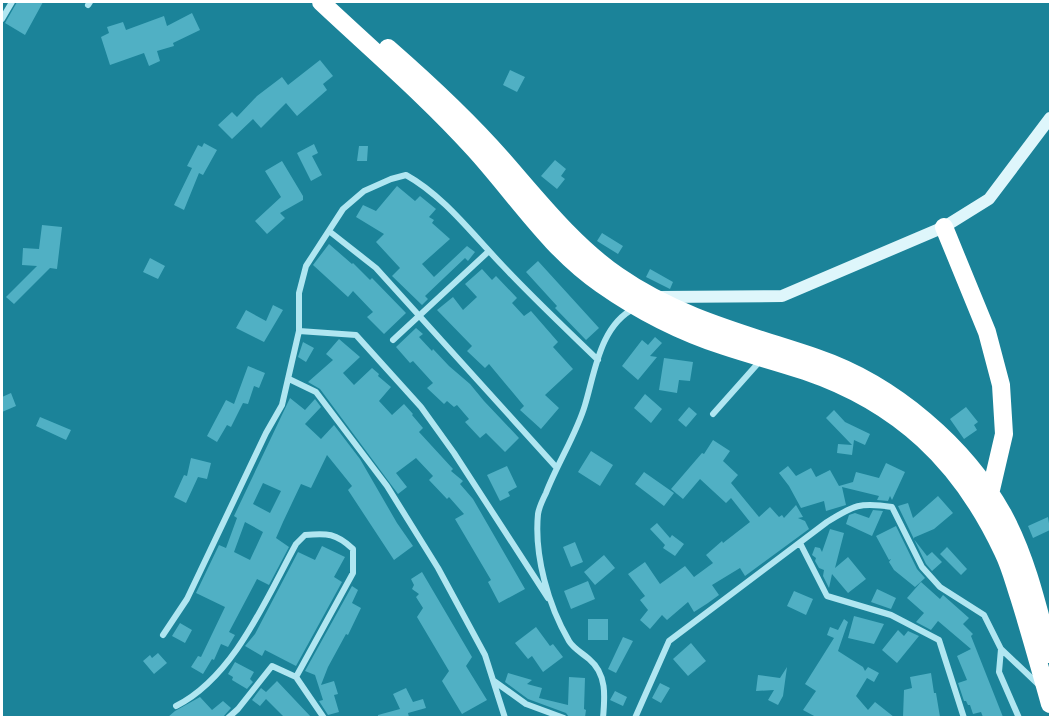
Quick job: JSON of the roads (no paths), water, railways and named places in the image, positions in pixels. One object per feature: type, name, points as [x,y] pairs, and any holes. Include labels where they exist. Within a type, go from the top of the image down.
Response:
[{"type":"highway","points":[[321,2],[441,114],[563,251],[595,280],[645,302],[832,364],[895,397],[932,428],[967,463],[990,494],[1014,537],[1033,590],[1050,654]]},
{"type":"highway","points":[[337,2],[444,98],[573,237],[645,302],[686,331],[723,346],[832,381],[868,399],[906,423],[944,459],[968,490],[1003,551],[1031,634],[1050,704]]},
{"type":"highway","points":[[944,227],[987,332],[1001,385],[1004,434],[990,494]]},
{"type":"street","points":[[2,20],[12,2]]},
{"type":"street","points":[[551,604],[539,554],[538,512],[556,467],[583,414],[602,346],[617,318],[645,302],[782,296],[944,227],[989,200],[1050,118]]},
{"type":"street","points":[[163,634],[187,599],[282,405],[299,331],[299,293],[306,266],[343,209],[364,191],[406,175],[421,183],[530,295],[598,360]]},
{"type":"street","points":[[329,231],[376,268],[556,467]]},
{"type":"street","points":[[393,340],[489,251]]},
{"type":"street","points":[[299,331],[356,335],[421,407],[454,453],[551,604],[570,643],[600,672],[605,693],[603,717]]},
{"type":"street","points":[[713,414],[756,368],[763,357]]},
{"type":"street","points":[[289,380],[316,392],[387,486],[438,568],[485,655],[505,717]]},
{"type":"street","points":[[635,717],[669,641],[850,508],[869,503],[892,507],[922,567],[940,587],[984,615],[1000,649],[1041,687],[1046,686]]},
{"type":"street","points":[[176,706],[188,700],[221,671],[250,626],[296,544],[305,535],[326,533],[342,539],[353,549],[353,573],[296,677]]},
{"type":"street","points":[[800,543],[827,596],[891,615],[939,640],[964,717]]},
{"type":"street","points":[[1000,649],[999,672],[1019,717]]},
{"type":"street","points":[[228,717],[238,709],[273,666],[296,677],[324,717]]},
{"type":"street","points":[[494,681],[526,704],[564,717]]}]
